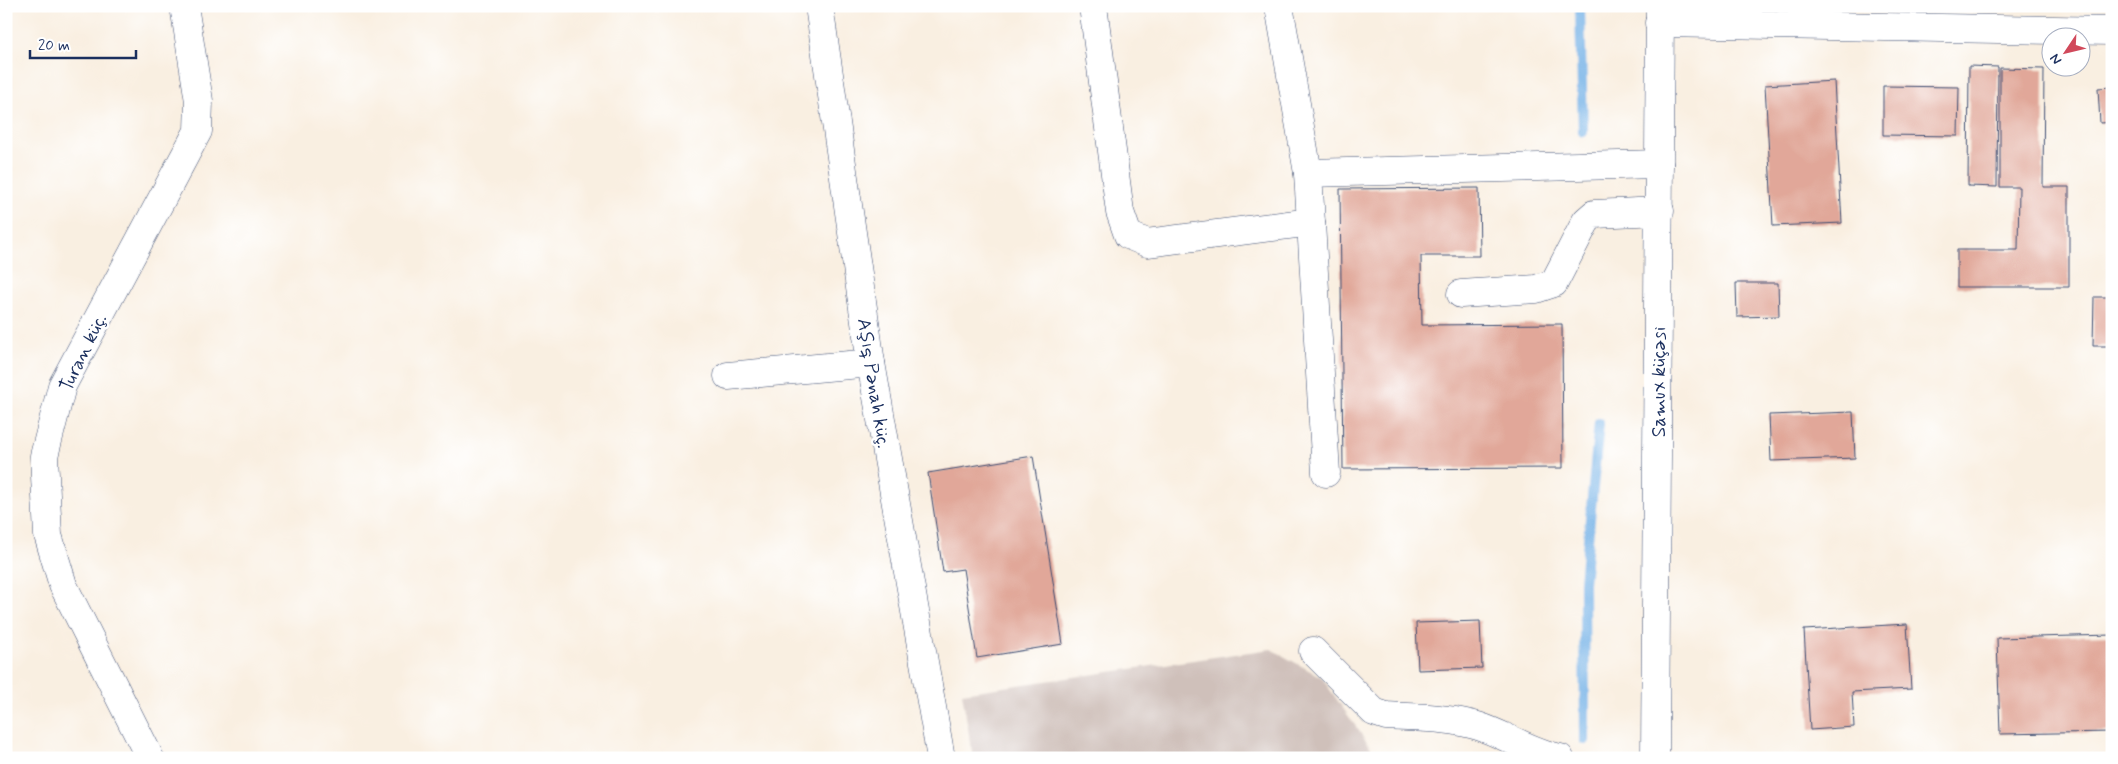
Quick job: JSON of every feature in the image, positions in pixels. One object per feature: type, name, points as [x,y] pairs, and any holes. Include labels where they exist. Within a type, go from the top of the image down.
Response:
[{"type":"street","name":"Turan küç.","points":[[150,758],[62,586],[48,535],[44,456],[62,386],[198,131],[199,101],[184,6]]},
{"type":"street","name":"Aşıq Pənah küç.","points":[[819,6],[871,363],[941,758]]},
{"type":"street","points":[[1093,6],[1120,212],[1128,234],[1147,243],[1311,222]]},
{"type":"street","points":[[1279,6],[1308,173],[1326,473]]},
{"type":"street","points":[[1659,15],[2112,31]]},
{"type":"street","name":"Samux küçəsi","points":[[1656,758],[1660,211],[1659,15]]},
{"type":"street","points":[[1308,173],[1659,164]]},
{"type":"street","points":[[1461,294],[1536,289],[1554,283],[1586,221],[1594,214],[1660,211]]},
{"type":"street","points":[[728,376],[871,363]]},
{"type":"street","points":[[1313,651],[1374,712],[1386,716],[1463,722],[1480,727],[1544,754],[1560,758]]},
{"type":"shaded area","points":[[1271,649],[1321,677],[1378,758],[973,758],[962,693]]},
{"type":"building","points":[[1969,66],[1998,67],[1997,187],[1968,186]]},
{"type":"building","points":[[2000,68],[2040,69],[2040,78],[2044,78],[2043,187],[2069,187],[2069,287],[1957,287],[1957,250],[2018,250],[2019,187],[2000,187]]},
{"type":"building","points":[[1834,81],[1842,223],[1773,226],[1765,85]]},
{"type":"building","points":[[1883,86],[1959,87],[1958,136],[1883,135]]},
{"type":"building","points":[[2112,87],[2112,122],[2100,123],[2098,88]]},
{"type":"building","points":[[1479,188],[1480,256],[1421,256],[1422,325],[1562,324],[1563,468],[1343,469],[1340,189]]},
{"type":"building","points":[[1736,283],[1778,283],[1779,316],[1737,317]]},
{"type":"building","points":[[2094,297],[2112,297],[2112,346],[2093,346]]},
{"type":"building","points":[[1853,412],[1855,458],[1771,461],[1769,415]]},
{"type":"building","points":[[1033,456],[1063,644],[977,658],[963,569],[943,572],[928,473]]},
{"type":"building","points":[[1480,621],[1482,668],[1418,670],[1416,623]]},
{"type":"building","points":[[1907,624],[1911,689],[1852,692],[1854,727],[1810,730],[1804,630]]},
{"type":"building","points":[[2112,635],[2112,732],[2000,734],[1997,638]]},
{"type":"waterway","points":[[1580,6],[1583,132]]},
{"type":"waterway","points":[[1585,740],[1584,583],[1599,423]]}]
